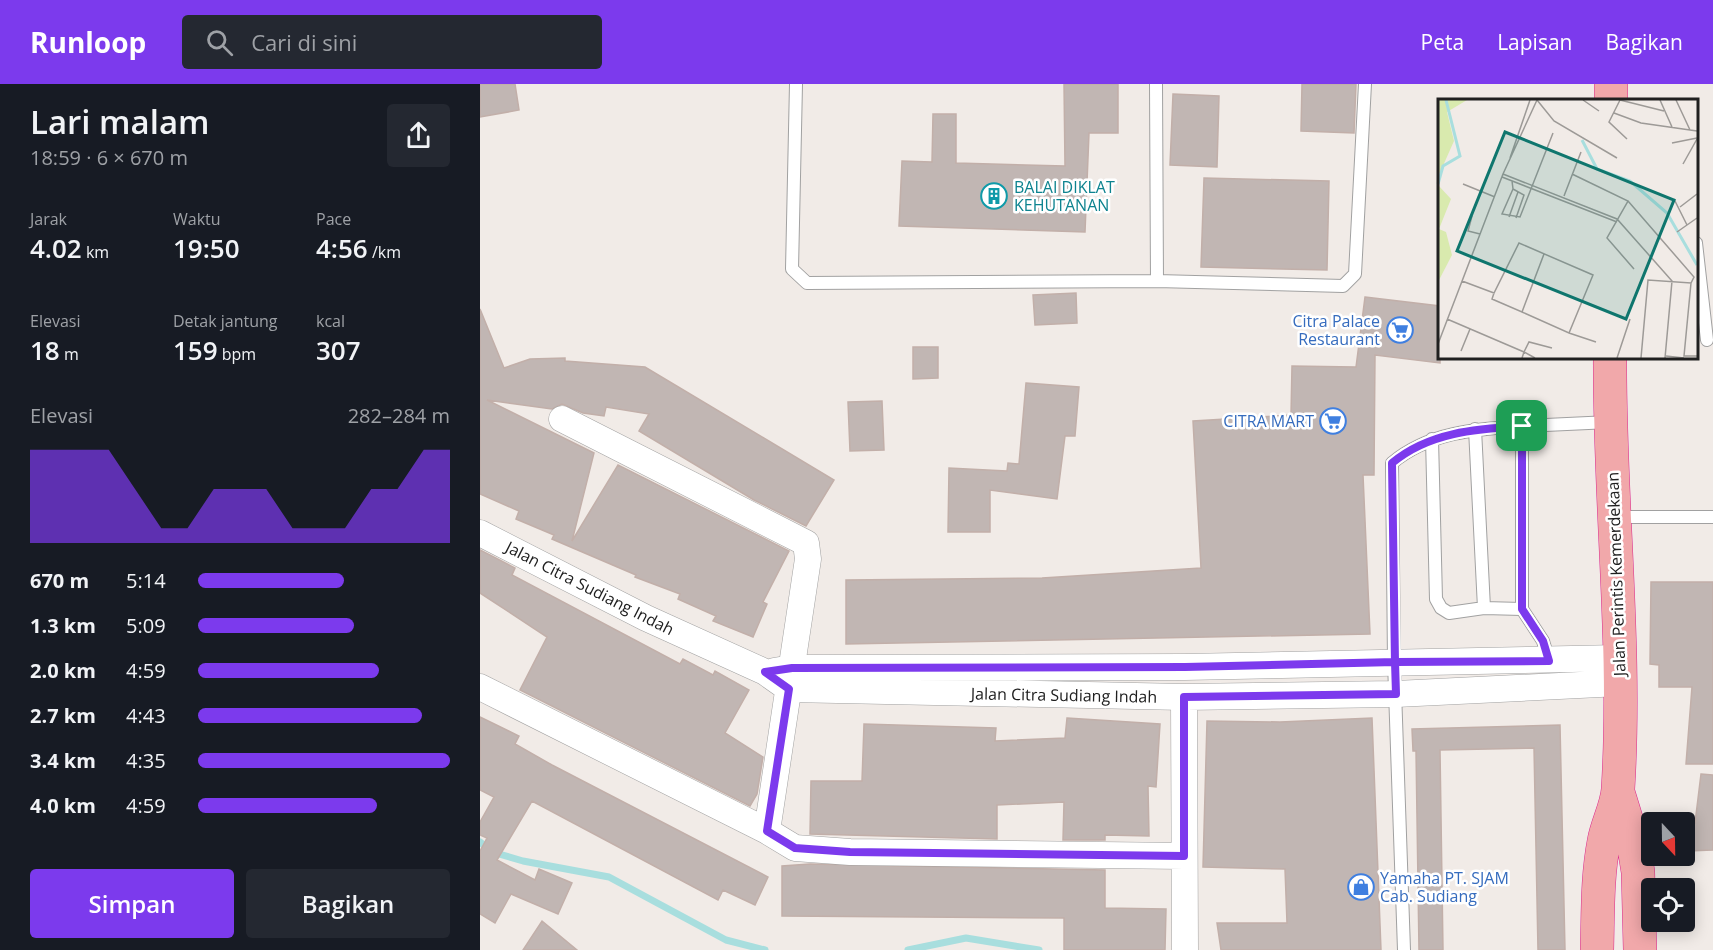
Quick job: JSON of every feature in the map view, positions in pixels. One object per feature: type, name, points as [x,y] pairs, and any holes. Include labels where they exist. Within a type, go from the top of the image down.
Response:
[{"type":"highway","name":"Jalan Perintis Kemerdekaan","points":[[1598,950],[1599,877],[1604,839],[1618,792],[1620,671],[1610,422],[1610,358]]},
{"type":"highway","name":"Jalan Perintis Kemerdekaan","points":[[1618,792],[1633,841],[1638,872],[1640,950]]},
{"type":"street","points":[[562,418],[806,543],[808,559],[767,831]]},
{"type":"street","name":"Jalan Citra Sudiang Indah","points":[[480,533],[646,618],[765,672],[790,679],[1038,694],[1184,697],[1396,694],[1620,671]]},
{"type":"street","name":"Jalan Citra Sudiang Indah","points":[[790,679],[1039,667],[1395,662],[1549,661],[1620,671]]},
{"type":"street","points":[[1038,694],[1039,667]]},
{"type":"street","points":[[480,687],[767,831],[795,848],[850,852],[1184,856]]},
{"type":"street","points":[[1184,697],[1185,950]]},
{"type":"lane","points":[[796,84],[792,269],[807,284],[1157,281],[1344,286],[1355,274],[1365,84]]},
{"type":"lane","points":[[1156,84],[1157,281]]},
{"type":"lane","points":[[1698,261],[1707,340]]},
{"type":"lane","points":[[1404,950],[1395,662],[1392,463],[1407,451],[1432,439],[1475,429],[1610,422]]},
{"type":"lane","points":[[1522,426],[1522,609],[1543,641],[1549,661]]},
{"type":"lane","points":[[1475,429],[1484,608]]},
{"type":"lane","points":[[1432,439],[1436,599],[1441,608],[1449,613],[1484,608],[1522,609]]},
{"type":"lane","points":[[1614,517],[1713,517]]},
{"type":"building","points":[[480,84],[515,84],[519,110],[480,117]]},
{"type":"building","name":"BALAI DIKLAT KEHUTANAN","points":[[1064,84],[1118,84],[1118,133],[1089,133],[1085,232],[899,226],[902,161],[932,162],[933,114],[956,114],[956,163],[1065,166]]},
{"type":"building","points":[[1302,84],[1356,84],[1354,133],[1301,131]]},
{"type":"building","points":[[1173,94],[1219,96],[1217,167],[1170,165]]},
{"type":"building","points":[[1204,178],[1329,181],[1327,270],[1201,267]]},
{"type":"building","points":[[1076,293],[1077,323],[1035,325],[1033,295]]},
{"type":"building","points":[[1365,297],[1438,306],[1438,358],[1440,358],[1440,363],[1375,355],[1374,475],[1363,475],[1370,634],[846,644],[846,580],[1042,578],[1201,568],[1193,421],[1291,415],[1292,366],[1356,367]]},
{"type":"building","points":[[480,309],[504,368],[530,359],[565,358],[565,361],[645,367],[834,480],[806,526],[754,500],[639,431],[649,414],[606,407],[604,416],[583,413],[562,404],[552,409],[487,400],[594,453],[572,541],[618,465],[789,551],[763,602],[767,604],[753,637],[713,621],[716,616],[678,599],[680,594],[635,577],[636,575],[552,539],[554,535],[516,519],[519,511],[480,494]]},
{"type":"building","points":[[913,347],[938,347],[938,378],[913,379]]},
{"type":"building","points":[[1026,383],[1079,387],[1075,436],[1065,436],[1057,499],[990,490],[990,532],[948,532],[949,468],[1007,471],[1008,463],[1019,464]]},
{"type":"building","points":[[882,401],[884,450],[850,451],[848,402]]},
{"type":"building","points":[[480,550],[515,568],[512,575],[680,664],[683,659],[713,675],[715,671],[749,690],[725,733],[763,757],[757,794],[750,806],[520,690],[547,637],[480,593]]},
{"type":"building","points":[[1651,582],[1713,582],[1713,764],[1686,764],[1692,687],[1659,687],[1659,665],[1650,664]]},
{"type":"building","points":[[480,717],[519,736],[515,744],[552,765],[768,877],[755,905],[723,890],[718,900],[532,801],[497,860],[535,880],[539,869],[572,883],[558,914],[511,894],[495,923],[480,914],[480,851],[487,838],[480,835],[480,822],[494,797],[480,790]]},
{"type":"building","points":[[1067,718],[1160,724],[1156,787],[1148,786],[1149,836],[1105,835],[1105,840],[1063,840],[1064,802],[997,805],[997,839],[810,834],[811,781],[862,781],[864,724],[996,728],[995,741],[1065,738]]},
{"type":"building","points":[[1372,718],[1381,950],[1221,950],[1217,923],[1287,923],[1285,869],[1203,867],[1207,721],[1280,722]]},
{"type":"building","points":[[1560,725],[1565,950],[1538,950],[1534,748],[1440,750],[1443,950],[1419,950],[1416,751],[1413,751],[1412,729]]},
{"type":"building","points":[[1701,774],[1713,775],[1713,850],[1695,851],[1695,823]]},
{"type":"building","points":[[810,864],[1105,870],[1105,908],[1166,909],[1165,950],[1064,950],[1064,918],[782,916],[782,866]]},
{"type":"building","points":[[542,921],[577,950],[523,950]]},
{"type":"waterway","points":[[480,842],[492,852],[523,861],[609,877],[726,940],[765,950]]},
{"type":"waterway","points":[[908,950],[966,938],[1039,950]]},
{"type":"place","name":"BALAI DIKLAT KEHUTANAN","points":[[994,196]]},
{"type":"place","name":"Citra Palace Restaurant","points":[[1400,330]]},
{"type":"place","name":"CITRA MART","points":[[1333,421]]},
{"type":"place","name":"Yamaha PT. SJAM Cab. Sudiang","points":[[1361,887]]},
{"type":"route","points":[[1522,426],[1475,429],[1432,439],[1407,451],[1392,463],[1395,662],[1185,667],[792,668],[765,672],[789,689],[767,831],[795,848],[850,852],[1184,856],[1184,697],[1396,694],[1395,662],[1549,661],[1543,641],[1522,609],[1522,426]]}]
